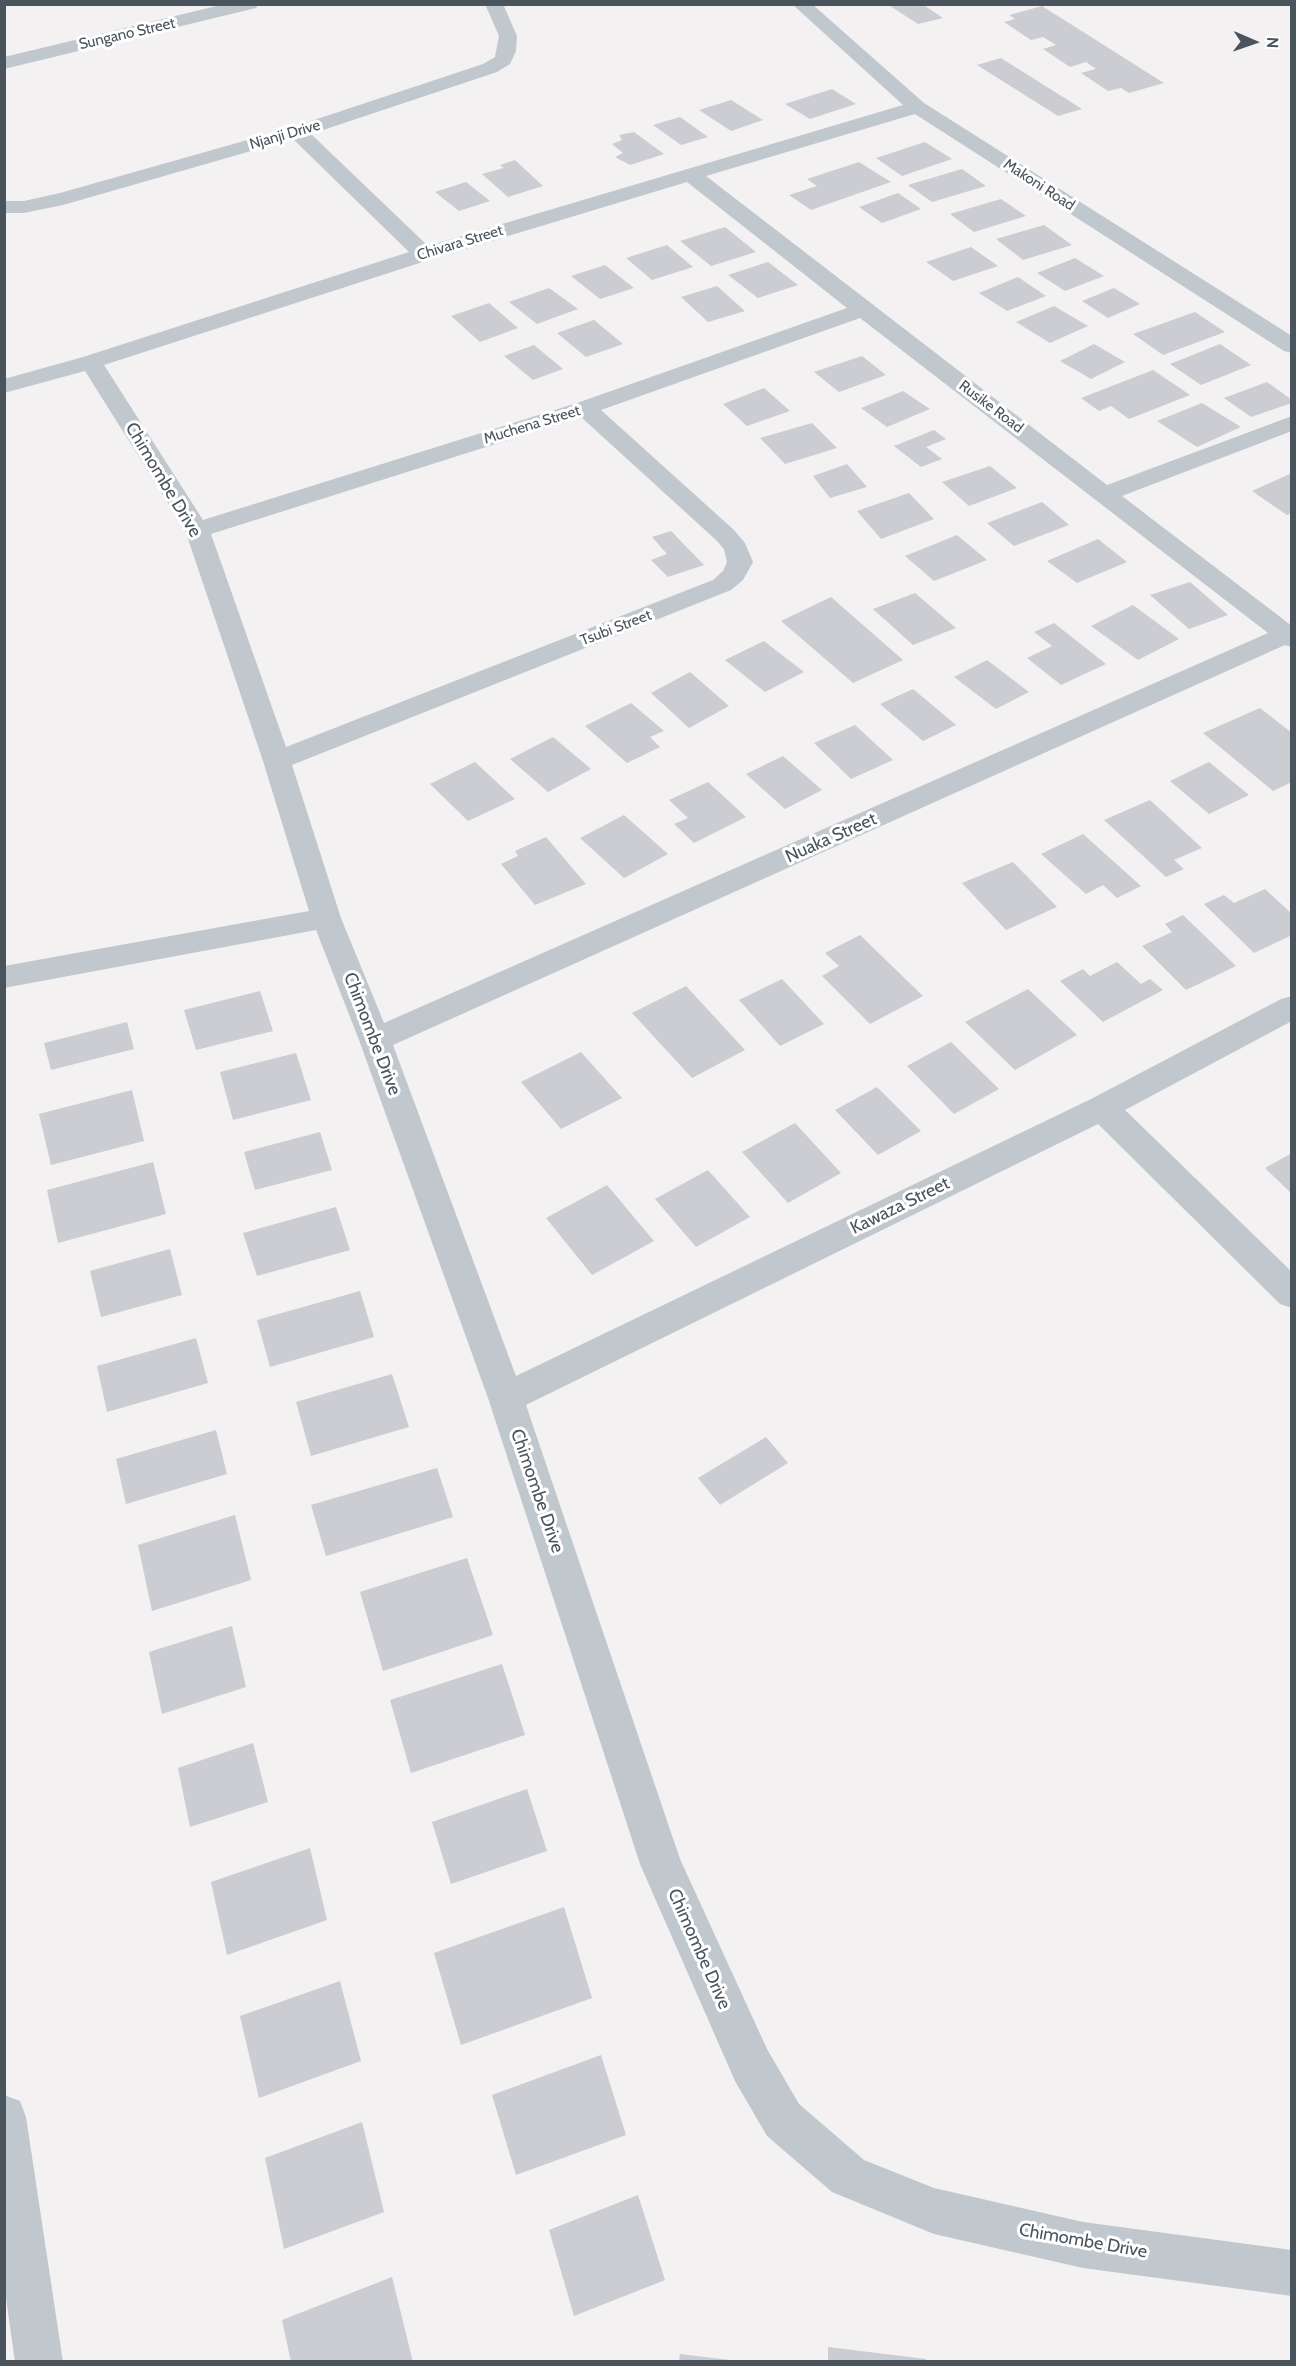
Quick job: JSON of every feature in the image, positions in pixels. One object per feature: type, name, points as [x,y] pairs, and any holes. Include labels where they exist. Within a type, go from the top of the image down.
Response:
[{"type":"street","name":"Sungano Street","points":[[4,63],[250,4]]},
{"type":"street","name":"Njanji Drive","points":[[4,207],[24,207],[63,199],[297,132],[469,76],[503,60],[507,51],[508,36],[494,4]]},
{"type":"street","name":"Makoni Road","points":[[801,4],[917,107],[1292,346]]},
{"type":"street","name":"Chivara Street","points":[[4,386],[91,362],[424,254],[917,107]]},
{"type":"street","points":[[297,132],[424,254]]},
{"type":"street","name":"Rusike Road","points":[[691,175],[1289,637]]},
{"type":"street","name":"Muchena Street","points":[[197,530],[585,408],[863,310]]},
{"type":"street","name":"Chimombe Drive","points":[[91,362],[197,530],[277,761],[326,918],[375,1041],[506,1398],[661,1864],[751,2065],[783,2120],[848,2176],[934,2211],[1083,2245],[1292,2272]]},
{"type":"street","name":"Tsubi Street","points":[[277,761],[722,585],[734,574],[740,562],[736,548],[725,535],[585,408]]},
{"type":"street","points":[[1106,494],[1292,423]]},
{"type":"street","name":"Nuaka Street","points":[[375,1041],[1289,637]]},
{"type":"street","points":[[4,977],[326,918]]},
{"type":"street","name":"Kawaza Street","points":[[506,1398],[1102,1108],[1292,1007]]},
{"type":"street","points":[[1102,1108],[1292,1294]]},
{"type":"street","points":[[4,2117],[39,2361]]},
{"type":"building","points":[[887,4],[922,4],[943,18],[918,24]]},
{"type":"building","points":[[1042,6],[1164,83],[1129,93],[1121,88],[1108,91],[1081,73],[1096,69],[1086,62],[1070,67],[1043,49],[1056,45],[1043,37],[1031,40],[1004,22],[1015,19],[1009,15]]},
{"type":"building","points":[[1001,58],[1082,109],[1058,116],[977,65]]},
{"type":"building","points":[[832,89],[856,104],[810,119],[785,104]]},
{"type":"building","points":[[731,100],[763,120],[731,131],[699,110]]},
{"type":"building","points":[[680,117],[708,137],[681,145],[653,125]]},
{"type":"building","points":[[634,132],[664,154],[630,165],[615,157],[623,153],[612,144],[622,140],[619,135]]},
{"type":"building","points":[[925,142],[952,159],[902,176],[876,158]]},
{"type":"building","points":[[515,160],[543,186],[508,197],[482,174],[504,168],[500,165]]},
{"type":"building","points":[[859,162],[891,182],[811,210],[789,195],[817,186],[807,179]]},
{"type":"building","points":[[962,169],[986,186],[932,202],[908,185]]},
{"type":"building","points":[[466,182],[490,201],[459,211],[435,192]]},
{"type":"building","points":[[898,193],[921,209],[882,223],[859,207]]},
{"type":"building","points":[[1001,199],[1026,216],[974,232],[950,214]]},
{"type":"building","points":[[1044,225],[1072,245],[1023,260],[996,239]]},
{"type":"building","points":[[725,227],[756,252],[711,266],[680,241]]},
{"type":"building","points":[[667,245],[693,267],[652,280],[626,258]]},
{"type":"building","points":[[971,247],[998,266],[953,281],[926,262]]},
{"type":"building","points":[[1075,258],[1104,276],[1065,291],[1037,273]]},
{"type":"building","points":[[768,262],[798,285],[758,298],[728,275]]},
{"type":"building","points":[[605,265],[634,288],[600,299],[571,276]]},
{"type":"building","points":[[1018,277],[1046,296],[1007,311],[979,293]]},
{"type":"building","points":[[717,286],[745,311],[708,322],[681,297]]},
{"type":"building","points":[[549,288],[578,309],[537,324],[509,302]]},
{"type":"building","points":[[1114,288],[1140,304],[1108,318],[1082,301]]},
{"type":"building","points":[[489,303],[518,328],[480,342],[451,316]]},
{"type":"building","points":[[1054,306],[1088,326],[1050,343],[1016,322]]},
{"type":"building","points":[[1195,312],[1225,332],[1163,355],[1133,334]]},
{"type":"building","points":[[594,320],[623,344],[586,357],[557,333]]},
{"type":"building","points":[[1094,344],[1125,362],[1091,379],[1060,361]]},
{"type":"building","points":[[1220,344],[1251,365],[1201,385],[1170,364]]},
{"type":"building","points":[[534,345],[563,369],[533,380],[504,356]]},
{"type":"building","points":[[862,356],[886,375],[839,392],[814,372]]},
{"type":"building","points":[[1153,370],[1190,395],[1129,419],[1111,406],[1099,411],[1081,398]]},
{"type":"building","points":[[1267,382],[1292,400],[1292,403],[1251,417],[1224,398]]},
{"type":"building","points":[[764,388],[790,411],[747,426],[723,404]]},
{"type":"building","points":[[903,391],[930,409],[887,427],[861,408]]},
{"type":"building","points":[[1202,403],[1241,427],[1197,447],[1157,421]]},
{"type":"building","points":[[812,423],[837,448],[785,464],[760,438]]},
{"type":"building","points":[[934,430],[946,439],[926,447],[942,459],[921,467],[894,446]]},
{"type":"building","points":[[847,464],[867,487],[830,498],[813,476]]},
{"type":"building","points":[[990,466],[1017,488],[969,506],[942,482]]},
{"type":"building","points":[[1292,473],[1292,513],[1287,515],[1252,491]]},
{"type":"building","points":[[909,493],[934,519],[881,539],[857,511]]},
{"type":"building","points":[[1042,502],[1069,525],[1014,546],[987,523]]},
{"type":"building","points":[[671,531],[704,565],[668,577],[651,560],[667,554],[652,537]]},
{"type":"building","points":[[957,535],[987,560],[934,581],[905,556]]},
{"type":"building","points":[[1098,539],[1127,562],[1077,583],[1047,561]]},
{"type":"building","points":[[1190,582],[1228,615],[1189,629],[1150,595]]},
{"type":"building","points":[[915,593],[956,628],[913,645],[873,609]]},
{"type":"building","points":[[831,597],[903,660],[853,683],[781,621]]},
{"type":"building","points":[[1133,605],[1179,639],[1138,660],[1091,626]]},
{"type":"building","points":[[1054,623],[1106,664],[1061,685],[1027,658],[1052,646],[1034,632]]},
{"type":"building","points":[[764,641],[804,672],[765,692],[725,660]]},
{"type":"building","points":[[987,660],[1029,692],[996,709],[954,677]]},
{"type":"building","points":[[690,672],[729,706],[689,728],[651,693]]},
{"type":"building","points":[[913,689],[956,725],[923,741],[880,704]]},
{"type":"building","points":[[631,703],[664,731],[650,737],[660,747],[627,763],[585,726]]},
{"type":"building","points":[[1260,708],[1292,733],[1292,782],[1273,791],[1203,733]]},
{"type":"building","points":[[855,725],[893,760],[851,779],[814,743]]},
{"type":"building","points":[[553,737],[591,769],[548,792],[510,759]]},
{"type":"building","points":[[783,756],[822,790],[785,809],[746,774]]},
{"type":"building","points":[[475,762],[515,799],[468,821],[430,784]]},
{"type":"building","points":[[1209,762],[1249,795],[1209,814],[1170,781]]},
{"type":"building","points":[[708,782],[746,817],[694,843],[674,824],[688,818],[669,800]]},
{"type":"building","points":[[1150,800],[1202,848],[1174,860],[1184,869],[1166,877],[1104,820]]},
{"type":"building","points":[[624,815],[668,854],[624,878],[580,838]]},
{"type":"building","points":[[1083,834],[1141,886],[1117,898],[1103,885],[1086,894],[1041,854]]},
{"type":"building","points":[[546,837],[586,884],[535,905],[501,864],[518,856],[515,851]]},
{"type":"building","points":[[1013,862],[1057,907],[1006,930],[962,883]]},
{"type":"building","points":[[1265,889],[1292,914],[1292,935],[1254,953],[1204,904],[1224,895],[1234,903]]},
{"type":"building","points":[[1183,915],[1236,966],[1186,990],[1142,946],[1172,932],[1165,924]]},
{"type":"building","points":[[860,935],[923,996],[870,1024],[822,976],[839,966],[825,953]]},
{"type":"building","points":[[1117,962],[1141,984],[1150,979],[1163,990],[1103,1022],[1060,981],[1083,969],[1090,976]]},
{"type":"building","points":[[782,979],[824,1024],[780,1046],[739,1000]]},
{"type":"building","points":[[686,986],[745,1050],[692,1078],[632,1013]]},
{"type":"building","points":[[1028,989],[1077,1035],[1015,1070],[965,1022]]},
{"type":"building","points":[[260,991],[273,1031],[196,1050],[184,1010]]},
{"type":"building","points":[[127,1022],[134,1049],[51,1070],[44,1043]]},
{"type":"building","points":[[951,1042],[999,1089],[954,1114],[907,1066]]},
{"type":"building","points":[[581,1052],[622,1098],[561,1129],[521,1082]]},
{"type":"building","points":[[296,1053],[311,1100],[233,1120],[220,1072]]},
{"type":"building","points":[[877,1087],[921,1131],[878,1155],[835,1110]]},
{"type":"building","points":[[132,1090],[144,1141],[51,1165],[39,1114]]},
{"type":"building","points":[[795,1123],[841,1173],[788,1203],[742,1152]]},
{"type":"building","points":[[320,1132],[332,1170],[255,1190],[244,1152]]},
{"type":"building","points":[[1292,1153],[1292,1194],[1265,1168]]},
{"type":"building","points":[[153,1162],[166,1214],[58,1243],[47,1190]]},
{"type":"building","points":[[708,1170],[750,1217],[696,1247],[655,1199]]},
{"type":"building","points":[[607,1185],[654,1241],[592,1275],[546,1218]]},
{"type":"building","points":[[336,1207],[350,1250],[257,1276],[243,1233]]},
{"type":"building","points":[[170,1249],[182,1295],[101,1317],[90,1271]]},
{"type":"building","points":[[360,1291],[374,1337],[270,1367],[257,1320]]},
{"type":"building","points":[[196,1338],[208,1383],[107,1412],[97,1366]]},
{"type":"building","points":[[392,1374],[409,1427],[311,1456],[296,1402]]},
{"type":"building","points":[[216,1430],[227,1474],[126,1504],[116,1459]]},
{"type":"building","points":[[766,1437],[788,1463],[720,1505],[698,1478]]},
{"type":"building","points":[[437,1468],[453,1517],[326,1556],[311,1505]]},
{"type":"building","points":[[235,1515],[251,1580],[152,1611],[138,1545]]},
{"type":"building","points":[[467,1558],[493,1635],[383,1671],[360,1592]]},
{"type":"building","points":[[232,1626],[246,1687],[162,1714],[149,1652]]},
{"type":"building","points":[[502,1664],[525,1735],[411,1773],[390,1700]]},
{"type":"building","points":[[253,1743],[268,1802],[190,1827],[178,1768]]},
{"type":"building","points":[[527,1789],[547,1851],[451,1884],[432,1822]]},
{"type":"building","points":[[310,1848],[327,1920],[227,1955],[211,1882]]},
{"type":"building","points":[[564,1907],[592,1998],[461,2045],[434,1953]]},
{"type":"building","points":[[340,1981],[361,2061],[259,2098],[240,2016]]},
{"type":"building","points":[[601,2055],[626,2135],[516,2175],[492,2095]]},
{"type":"building","points":[[362,2122],[384,2212],[284,2249],[265,2158]]},
{"type":"building","points":[[638,2195],[665,2280],[574,2316],[549,2230]]},
{"type":"building","points":[[392,2277],[413,2362],[291,2362],[282,2320]]},
{"type":"building","points":[[828,2347],[926,2359],[926,2362],[828,2362]]},
{"type":"building","points":[[680,2354],[730,2360],[729,2362],[679,2362]]}]
